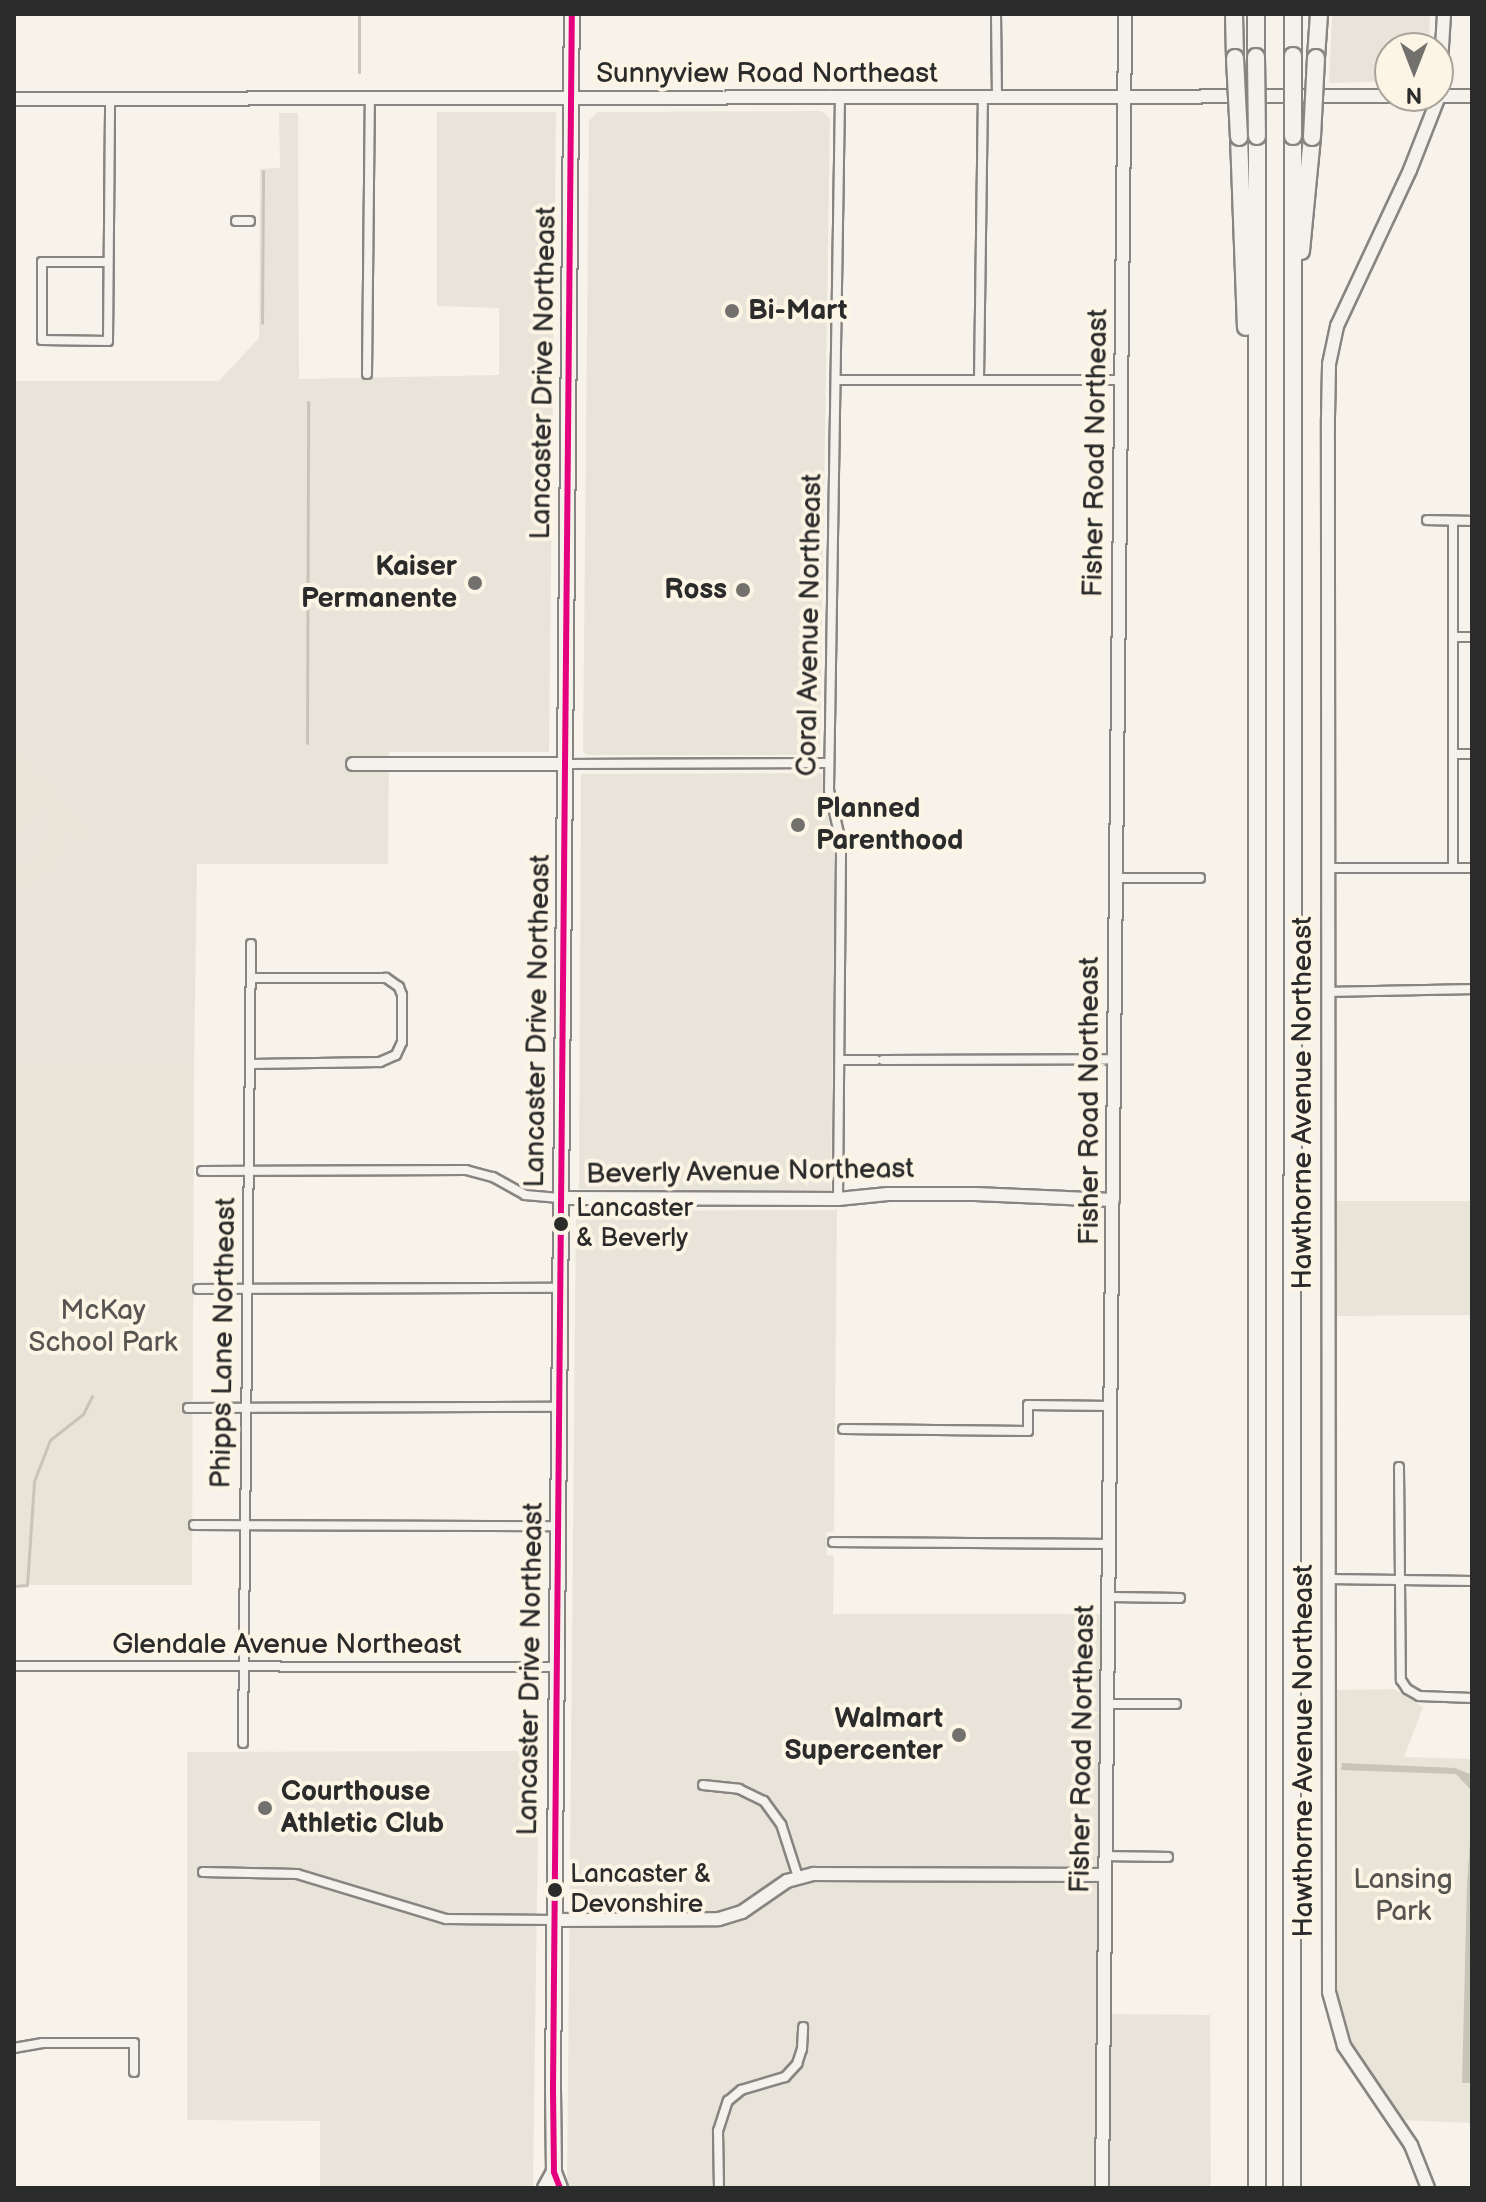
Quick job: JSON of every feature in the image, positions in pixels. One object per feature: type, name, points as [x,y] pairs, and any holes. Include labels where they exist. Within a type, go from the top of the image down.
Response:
[{"type":"highway","points":[[1234,14],[1246,401],[1256,484]]},
{"type":"highway","points":[[1256,14],[1257,2188]]},
{"type":"highway","points":[[1292,2188],[1293,14]]},
{"type":"highway","points":[[1293,320],[1312,137],[1319,14]]},
{"type":"main road","name":"Lancaster Drive Northeast","points":[[560,2188],[554,2172],[555,1920],[572,14]]},
{"type":"main road","name":"Fisher Road Northeast","points":[[1102,2188],[1125,14]]},
{"type":"main road","name":"Sunnyview Road Northeast","points":[[14,99],[1374,96]]},
{"type":"main road","name":"Hawthorne Avenue Northeast","points":[[1428,2188],[1411,2145],[1352,2062],[1331,2007],[1328,1955],[1327,868],[1329,364],[1337,326],[1410,170],[1433,112]]},
{"type":"main road","points":[[353,764],[566,764]]},
{"type":"main road","name":"Beverly Avenue Northeast","points":[[562,1198],[838,1199],[888,1194],[975,1194],[1113,1200]]},
{"type":"main road","points":[[555,1920],[719,1919],[742,1912],[798,1877],[865,1873],[1105,1875]]},
{"type":"main road","name":"Lancaster Drive Northeast","points":[[545,2188],[554,2172]]},
{"type":"street","points":[[996,14],[997,98]]},
{"type":"street","name":"Coral Avenue Northeast","points":[[838,1199],[841,842],[829,796],[829,763],[840,98]]},
{"type":"street","points":[[979,379],[983,98]]},
{"type":"street","points":[[108,262],[42,262],[42,340],[108,341],[110,99]]},
{"type":"street","points":[[367,374],[370,99]]},
{"type":"street","points":[[236,221],[250,221]]},
{"type":"street","points":[[837,380],[1121,380]]},
{"type":"street","points":[[1427,520],[1472,521]]},
{"type":"street","points":[[1453,521],[1453,868]]},
{"type":"street","points":[[1454,637],[1472,637]]},
{"type":"street","points":[[1454,754],[1472,754]]},
{"type":"street","points":[[566,764],[829,763]]},
{"type":"street","points":[[1327,868],[1472,868]]},
{"type":"street","points":[[1116,878],[1200,878]]},
{"type":"street","name":"Phipps Lane Northeast","points":[[243,1743],[251,944]]},
{"type":"street","points":[[252,1064],[380,1062],[396,1055],[402,1042],[402,995],[399,987],[386,978],[253,978]]},
{"type":"street","points":[[1328,992],[1472,989]]},
{"type":"street","points":[[840,1060],[1114,1059]]},
{"type":"street","name":"Beverly Avenue Northeast","points":[[202,1171],[466,1170],[493,1177],[525,1195],[562,1198]]},
{"type":"street","points":[[198,1289],[562,1288]]},
{"type":"street","points":[[843,1429],[1028,1431],[1028,1405],[1111,1406]]},
{"type":"street","points":[[188,1408],[560,1407]]},
{"type":"street","points":[[1399,1467],[1399,1669],[1407,1689],[1424,1697],[1472,1698]]},
{"type":"street","points":[[194,1525],[559,1526]]},
{"type":"street","points":[[833,1542],[1109,1544]]},
{"type":"street","points":[[1328,1579],[1472,1581]]},
{"type":"street","points":[[1109,1597],[1180,1598]]},
{"type":"street","name":"Glendale Avenue Northeast","points":[[16,1666],[558,1667]]},
{"type":"street","points":[[1108,1704],[1176,1704]]},
{"type":"street","points":[[703,1785],[739,1789],[764,1801],[781,1824],[798,1877]]},
{"type":"street","points":[[1105,1856],[1168,1857]]},
{"type":"street","points":[[203,1872],[297,1874],[446,1919],[555,1920]]},
{"type":"street","points":[[719,2188],[718,2131],[728,2101],[741,2090],[785,2077],[797,2064],[803,2027]]},
{"type":"street","points":[[14,2048],[43,2043],[134,2043],[134,2072]]},
{"type":"shaded area","points":[[1332,14],[1430,14],[1429,32],[1374,32],[1374,82],[1329,83]]},
{"type":"shaded area","points":[[821,111],[830,118],[820,748],[814,755],[588,755],[583,752],[589,121],[598,112]]},
{"type":"shaded area","points":[[437,112],[556,112],[549,752],[389,752],[388,864],[197,864],[194,1069],[14,1069],[14,381],[219,381],[259,338],[260,169],[280,168],[279,113],[298,113],[299,379],[499,375],[499,308],[437,306]]},
{"type":"shaded area","points":[[822,773],[824,802],[835,845],[831,1191],[579,1189],[581,774]]},
{"type":"shaded area","points":[[837,1210],[834,1531],[826,1533],[827,1555],[834,1556],[833,1614],[1101,1614],[1096,2188],[567,2188],[576,1211]]},
{"type":"shaded area","points":[[539,1751],[533,2188],[320,2188],[320,2121],[187,2120],[187,1752]]},
{"type":"shaded area","points":[[1342,1763],[1455,1768],[1472,1775],[1472,1791],[1456,1774],[1341,1770]]},
{"type":"shaded area","points":[[1472,1810],[1470,2083],[1462,2083],[1467,1885]]},
{"type":"shaded area","points":[[1110,2014],[1210,2015],[1211,2188],[1110,2188]]},
{"type":"green space","points":[[14,754],[88,829],[80,837],[66,823],[61,850],[49,868],[29,881],[14,883],[14,870],[32,864],[43,855],[53,828],[45,803],[14,771]]},
{"type":"green space","points":[[14,780],[39,805],[14,830]]},
{"type":"green space","name":"McKay School Park","points":[[14,1069],[194,1069],[192,1585],[14,1585]]},
{"type":"green space","points":[[1334,1201],[1472,1201],[1472,1315],[1335,1316]]},
{"type":"green space","name":"Lansing Park","points":[[1394,1689],[1423,1707],[1404,1757],[1472,1759],[1472,2123],[1401,2120],[1364,2072],[1339,2019],[1333,1938],[1336,1690]]},
{"type":"waterway","points":[[359,14],[359,72]]},
{"type":"waterway","points":[[262,323],[263,171]]},
{"type":"waterway","points":[[307,743],[308,402]]},
{"type":"waterway","points":[[14,1586],[27,1585],[34,1481],[50,1440],[83,1414],[92,1396]]},
{"type":"transit line","points":[[560,2188],[554,2172],[553,2088],[572,14]]},
{"type":"place","name":"Bi-Mart","points":[[732,311]]},
{"type":"place","name":"Kaiser Permanente","points":[[475,583]]},
{"type":"place","name":"Ross","points":[[743,590]]},
{"type":"place","name":"Planned Parenthood","points":[[798,825]]},
{"type":"place","name":"Lancaster & Beverly","points":[[561,1224]]},
{"type":"place","name":"Walmart Supercenter","points":[[959,1735]]},
{"type":"place","name":"Courthouse Athletic Club","points":[[265,1808]]},
{"type":"place","name":"Lancaster & Devonshire","points":[[555,1890]]}]
